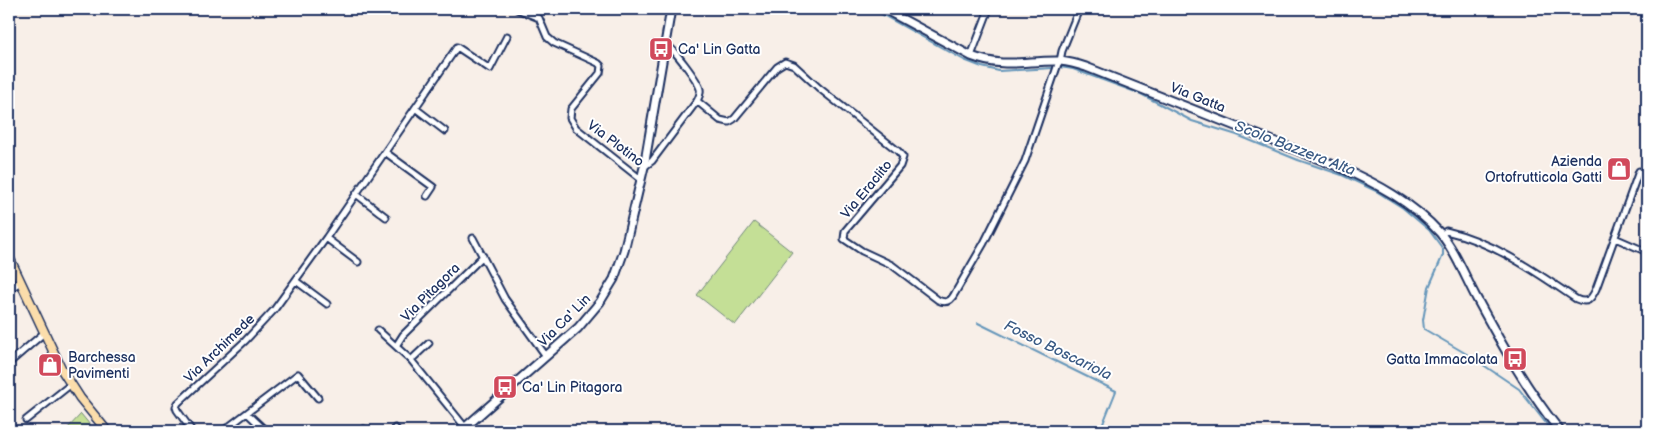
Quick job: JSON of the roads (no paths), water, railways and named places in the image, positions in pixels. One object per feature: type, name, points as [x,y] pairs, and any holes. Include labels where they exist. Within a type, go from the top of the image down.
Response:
[{"type":"main road","points":[[9,258],[70,385],[107,431]]},
{"type":"street","name":"Via Plotino","points":[[517,9],[539,18],[550,40],[601,66],[600,73],[572,109],[570,118],[576,128],[638,177],[642,176]]},
{"type":"street","name":"Via Ca' Lin","points":[[463,429],[586,319],[610,286],[624,251],[642,176],[672,9]]},
{"type":"street","name":"Via Gatta","points":[[884,9],[971,56],[995,64],[1059,61],[1073,63],[1362,177],[1388,191],[1412,208],[1442,234],[1513,365],[1560,431]]},
{"type":"street","points":[[971,56],[989,9]]},
{"type":"street","points":[[1059,61],[1079,9]]},
{"type":"street","name":"Via Archimede","points":[[192,431],[177,410],[178,403],[274,310],[326,238],[457,47],[490,69],[507,36]]},
{"type":"street","points":[[644,167],[652,161],[701,93],[698,85],[675,52],[665,44]]},
{"type":"street","name":"Via Eraclito","points":[[697,101],[720,120],[729,122],[734,119],[777,67],[785,62],[794,65],[903,157],[900,166],[845,231],[844,239],[862,251],[892,265],[938,300],[946,302],[953,298],[1014,185],[1025,161],[1059,61]]},
{"type":"street","points":[[416,108],[445,131]]},
{"type":"street","points":[[385,152],[433,187],[427,196]]},
{"type":"street","points":[[1442,234],[1446,232],[1454,233],[1499,250],[1576,299],[1587,302],[1591,299],[1596,289],[1639,171]]},
{"type":"street","points":[[356,194],[386,217]]},
{"type":"street","points":[[326,238],[358,262]]},
{"type":"street","points":[[473,238],[505,299],[546,356]]},
{"type":"street","points":[[1614,238],[1647,252]]},
{"type":"street","name":"Via Pitagora","points":[[396,346],[403,335],[483,256]]},
{"type":"street","points":[[296,281],[328,304]]},
{"type":"street","points":[[9,290],[20,282]]},
{"type":"street","points":[[378,330],[411,360],[463,429]]},
{"type":"street","points":[[9,363],[44,333]]},
{"type":"street","points":[[411,360],[429,343]]},
{"type":"street","points":[[223,431],[298,374],[318,398]]},
{"type":"street","points":[[26,420],[70,385]]},
{"type":"street","points":[[247,413],[262,431]]},
{"type":"street","points":[[247,413],[266,431]]},
{"type":"waterway","name":"Scolo Bazzera Alta","points":[[872,9],[964,60],[982,67],[999,71],[1053,68]]},
{"type":"waterway","name":"Scolo Bazzera Alta","points":[[1060,67],[1073,69],[1141,94],[1192,121],[1237,135],[1298,160],[1342,175],[1376,191],[1403,208],[1429,230],[1443,249],[1443,255],[1429,287],[1423,320],[1424,329],[1470,356],[1519,389],[1552,431]]},
{"type":"waterway","name":"Fosso Boscariola","points":[[978,323],[1116,391],[1100,431]]},
{"type":"place","name":"Ca' Lin Gatta","points":[[661,49]]},
{"type":"place","name":"Azienda Ortofrutticola Gatti","points":[[1619,169]]},
{"type":"place","name":"Gatta Immacolata","points":[[1515,359]]},
{"type":"place","name":"Barchessa Pavimenti","points":[[50,365]]},
{"type":"place","name":"Ca' Lin Pitagora","points":[[505,387]]}]
